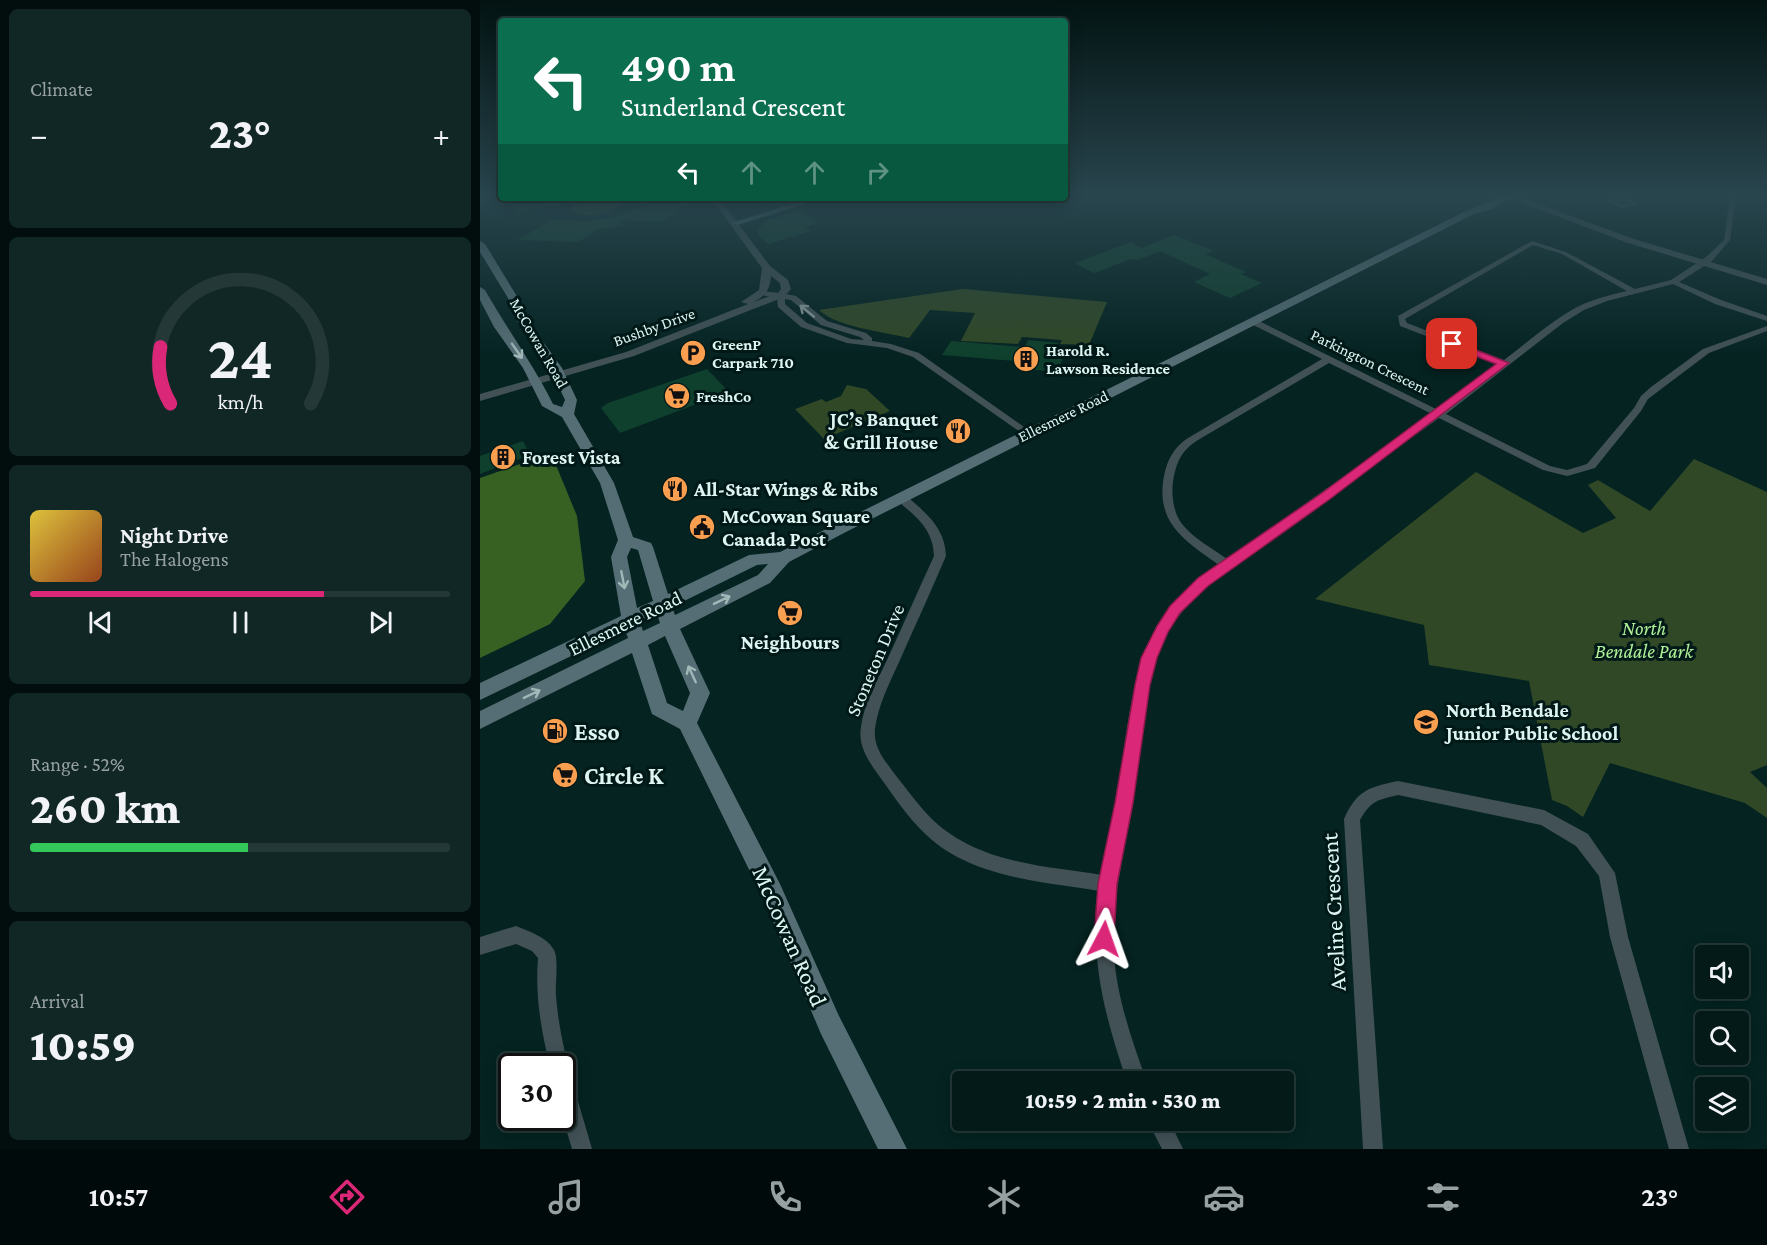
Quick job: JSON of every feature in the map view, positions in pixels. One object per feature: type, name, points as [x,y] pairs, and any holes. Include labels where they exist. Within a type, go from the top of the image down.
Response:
[{"type":"main road","name":"McCowan Road","points":[[483,249],[513,298],[523,321],[558,372],[571,400],[567,414]]},
{"type":"main road","name":"Ellesmere Road","points":[[480,720],[764,579],[783,558],[900,497],[1399,249]]},
{"type":"main road","name":"McCowan Road","points":[[480,290],[500,327],[534,378],[548,406],[567,414],[607,483],[626,540],[619,557],[631,620],[659,708],[687,723],[772,892],[830,1025],[893,1149]]},
{"type":"main road","points":[[626,540],[645,547],[669,625],[700,693],[687,723]]},
{"type":"main road","name":"Ellesmere Road","points":[[480,692],[755,559],[783,558]]},
{"type":"street","points":[[753,249],[767,268],[786,282],[786,288],[781,295],[781,305],[804,325],[850,341],[873,343],[916,355],[1029,434]]},
{"type":"street","points":[[1504,363],[1417,331],[1403,324],[1401,318],[1522,249]]},
{"type":"street","points":[[1550,249],[1564,253],[1634,292]]},
{"type":"street","points":[[1660,249],[1767,282]]},
{"type":"street","points":[[1134,1071],[1107,978],[1104,939],[1108,884],[1149,658],[1162,630],[1175,610],[1203,582],[1227,564],[1439,413],[1581,308],[1615,295],[1674,282],[1704,263],[1718,249]]},
{"type":"street","points":[[767,268],[766,288],[763,293],[793,298],[824,323],[863,335],[873,343]]},
{"type":"street","points":[[1674,282],[1718,302],[1767,320]]},
{"type":"street","name":"Bushby Drive","points":[[724,315],[763,293]]},
{"type":"street","name":"Bushby Drive","points":[[534,378],[646,344],[781,295]]},
{"type":"street","name":"Parkington Crescent","points":[[1254,322],[1547,468],[1563,473],[1583,470],[1591,466],[1638,409],[1644,398],[1706,351],[1767,327]]},
{"type":"street","points":[[1227,564],[1185,533],[1171,514],[1167,495],[1171,468],[1177,454],[1185,444],[1202,433],[1329,359]]},
{"type":"street","points":[[480,390],[534,378]]},
{"type":"street","points":[[480,398],[534,378]]},
{"type":"street","name":"Stoneton Drive","points":[[900,497],[934,529],[939,537],[940,556],[868,720],[865,736],[873,756],[911,809],[945,839],[963,850],[1010,867],[1108,884]]},
{"type":"street","name":"Aveline Crescent","points":[[1373,1149],[1352,819],[1362,802],[1372,794],[1398,788],[1544,818],[1582,840],[1594,854],[1607,873],[1619,937],[1679,1149]]},
{"type":"street","points":[[480,946],[516,935],[538,945],[547,955],[544,976],[547,1018],[556,1053]]},
{"type":"street","points":[[576,1127],[582,1149]]},
{"type":"street","points":[[1162,1131],[1173,1149]]},
{"type":"green space","points":[[962,289],[1107,302],[1089,345],[1060,344],[1062,340],[1022,337],[1018,344],[961,341],[975,313],[930,310],[909,338],[849,325],[819,310]]},
{"type":"green space","points":[[847,385],[866,389],[890,411],[824,439],[795,409],[822,399],[826,402],[841,396]]},
{"type":"green space","points":[[551,453],[577,516],[585,581],[550,624],[480,658],[480,478]]},
{"type":"green space","name":"North Bendale Park","points":[[1694,459],[1767,492],[1767,765],[1750,772],[1767,788],[1767,818],[1745,803],[1610,763],[1583,817],[1567,806],[1552,800],[1529,681],[1429,665],[1424,625],[1315,599],[1476,472],[1583,533],[1616,518],[1588,485],[1598,480],[1650,511]]},
{"type":"building","points":[[1113,249],[1208,249],[1214,251],[1205,254],[1246,272],[1241,274],[1262,283],[1230,298],[1194,282],[1210,274],[1160,251],[1094,273],[1075,263]]},
{"type":"building","name":"Harold R. Lawson Residence","points":[[1028,340],[1058,343],[1056,350],[1066,350],[1060,365],[1051,364],[1048,371],[1035,370],[1038,363],[942,355],[951,341],[1025,347]]},
{"type":"building","name":"FreshCo","points":[[707,369],[731,394],[704,404],[702,402],[620,433],[601,408],[608,403]]},
{"type":"building","name":"Forest Vista","points":[[523,441],[530,455],[480,474],[480,456]]},
{"type":"place","name":"GreenP Carpark 710","points":[[693,353]]},
{"type":"place","name":"Harold R. Lawson Residence","points":[[1026,359]]},
{"type":"place","name":"FreshCo","points":[[677,396]]},
{"type":"place","name":"JC’s Banquet & Grill House","points":[[958,431]]},
{"type":"place","name":"Forest Vista","points":[[503,457]]},
{"type":"place","name":"All-Star Wings & Ribs","points":[[675,489]]},
{"type":"place","name":"McCowan Square Canada Post","points":[[702,527]]},
{"type":"place","name":"Neighbours","points":[[790,613]]},
{"type":"place","name":"North Bendale Junior Public School","points":[[1426,722]]},
{"type":"place","name":"Esso","points":[[555,731]]},
{"type":"place","name":"Circle K","points":[[565,775]]},
{"type":"route","points":[[1104,939],[1108,884],[1124,803],[1142,685],[1149,658],[1162,630],[1175,610],[1203,582],[1446,409],[1504,363],[1452,344]]}]
